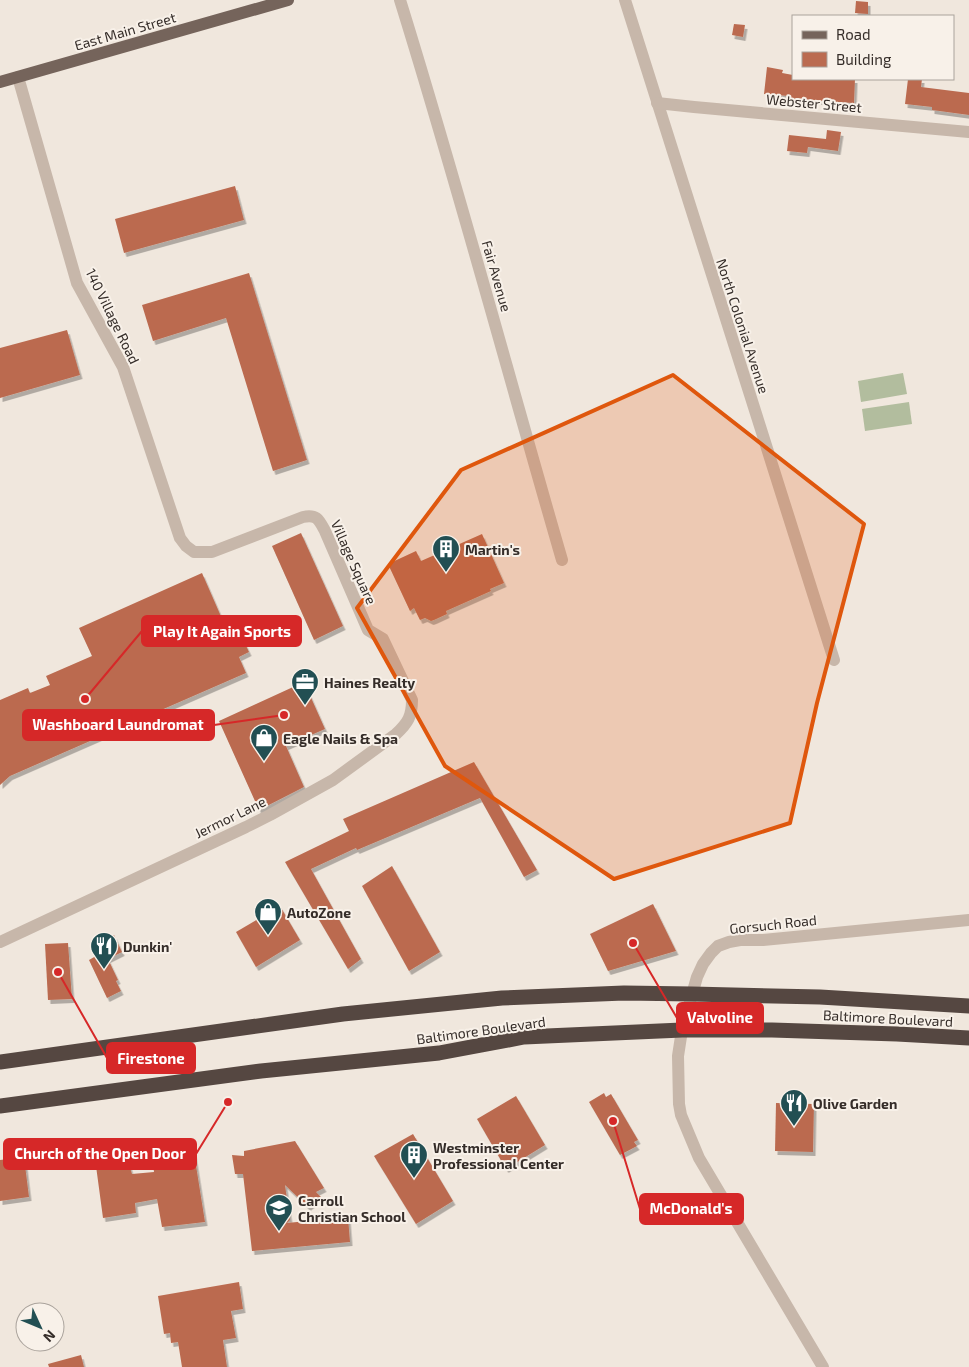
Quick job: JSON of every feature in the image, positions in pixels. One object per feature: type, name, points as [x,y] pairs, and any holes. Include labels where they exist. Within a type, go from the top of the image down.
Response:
[{"type":"highway","name":"Baltimore Boulevard","points":[[0,1062],[343,1014],[502,998],[624,993],[692,994],[820,997],[969,1006]]},
{"type":"highway","name":"Baltimore Boulevard","points":[[0,1106],[261,1071],[439,1052],[524,1038],[682,1030],[772,1030],[969,1038]]},
{"type":"main road","name":"East Main Street","points":[[0,82],[288,0]]},
{"type":"street","name":"Fair Avenue","points":[[400,0],[457,190],[522,425],[562,560]]},
{"type":"street","name":"North Colonial Avenue","points":[[625,0],[834,660]]},
{"type":"street","name":"140 Village Road","points":[[18,77],[78,283],[123,367],[180,538]]},
{"type":"street","name":"Webster Street","points":[[657,103],[969,132]]},
{"type":"street","name":"Village Square","points":[[180,538],[194,552],[212,552],[303,517],[310,515],[315,517],[319,520],[325,531],[368,630],[383,639],[396,667]]},
{"type":"street","name":"Jermor Lane","points":[[0,942],[246,827],[334,780],[396,734],[410,718],[412,700],[396,667]]},
{"type":"street","name":"Gorsuch Road","points":[[824,1367],[699,1158],[681,1115],[678,1056],[682,1030],[697,977],[703,964],[718,946],[729,942],[969,920]]},
{"type":"highlighted area","points":[[673,375],[864,524],[817,703],[790,823],[614,879],[445,766],[357,608],[461,470]]},
{"type":"green space","points":[[903,373],[907,394],[861,402],[858,381]]},
{"type":"green space","points":[[909,402],[912,424],[865,431],[862,409]]},
{"type":"building","points":[[856,1],[868,2],[868,14],[855,13]]},
{"type":"building","points":[[734,24],[745,25],[743,37],[732,35]]},
{"type":"building","points":[[767,67],[783,70],[782,73],[792,75],[792,80],[855,80],[854,103],[806,100],[789,98],[789,96],[764,94]]},
{"type":"building","points":[[908,80],[922,80],[921,87],[969,93],[969,115],[932,110],[932,107],[905,104]]},
{"type":"building","points":[[827,130],[841,132],[838,151],[808,147],[807,153],[787,151],[789,135],[826,139]]},
{"type":"building","points":[[235,186],[244,220],[124,253],[115,219]]},
{"type":"building","points":[[249,273],[307,460],[273,471],[226,318],[153,341],[142,305]]},
{"type":"building","points":[[67,330],[80,375],[0,398],[0,348]]},
{"type":"building","points":[[301,533],[343,626],[314,640],[272,546]]},
{"type":"building","name":"Martin's","points":[[482,534],[504,583],[490,589],[491,591],[446,611],[447,614],[434,620],[431,621],[425,618],[420,620],[414,608],[410,611],[388,564],[416,551],[421,561]]},
{"type":"building","points":[[202,573],[230,637],[240,633],[249,652],[239,657],[246,673],[10,776],[0,785],[0,700],[28,688],[30,693],[50,685],[46,676],[92,656],[79,628]]},
{"type":"building","points":[[304,682],[325,729],[286,746],[304,787],[259,810],[219,721]]},
{"type":"building","points":[[474,762],[537,870],[524,877],[480,798],[357,850],[356,848],[311,869],[361,959],[348,969],[285,862],[349,831],[343,819]]},
{"type":"building","points":[[392,866],[440,952],[409,971],[362,886]]},
{"type":"building","points":[[653,904],[676,951],[608,971],[590,934]]},
{"type":"building","name":"AutoZone","points":[[280,906],[300,940],[256,967],[236,932]]},
{"type":"building","name":"Dunkin'","points":[[114,935],[122,952],[108,959],[121,991],[107,998],[89,960],[96,956],[91,946]]},
{"type":"building","points":[[68,943],[72,999],[48,1000],[45,944]]},
{"type":"building","points":[[604,1093],[606,1097],[611,1094],[638,1140],[634,1142],[637,1146],[620,1155],[589,1102]]},
{"type":"building","points":[[516,1096],[545,1145],[506,1169],[477,1119]]},
{"type":"building","name":"Olive Garden","points":[[776,1103],[814,1104],[813,1152],[775,1151]]},
{"type":"building","name":"Westminster Professional Center","points":[[413,1134],[453,1201],[416,1224],[374,1156]]},
{"type":"building","points":[[295,1141],[324,1188],[316,1192],[321,1197],[308,1207],[285,1185],[290,1220],[287,1223],[348,1217],[350,1242],[252,1251],[243,1174],[235,1174],[232,1155],[244,1156],[244,1151]]},
{"type":"building","points":[[194,1153],[205,1222],[162,1227],[157,1199],[135,1203],[136,1213],[103,1218],[96,1166],[128,1161],[132,1174],[154,1172],[152,1157]]},
{"type":"building","points":[[24,1157],[29,1197],[0,1201],[0,1160]]},
{"type":"building","points":[[239,1282],[243,1309],[231,1311],[236,1338],[223,1340],[227,1367],[182,1367],[178,1342],[171,1343],[170,1333],[164,1334],[158,1296]]},
{"type":"building","points":[[81,1355],[84,1367],[49,1367],[48,1364]]},
{"type":"place","name":"Martin's","points":[[446,573]]},
{"type":"place","name":"Play It Again Sports","points":[[85,699]]},
{"type":"place","name":"Haines Realty","points":[[305,706]]},
{"type":"place","name":"Washboard Laundromat","points":[[284,715]]},
{"type":"place","name":"Eagle Nails & Spa","points":[[264,762]]},
{"type":"place","name":"AutoZone","points":[[268,936]]},
{"type":"place","name":"Valvoline","points":[[633,943]]},
{"type":"place","name":"Dunkin'","points":[[104,970]]},
{"type":"place","name":"Firestone","points":[[58,972]]},
{"type":"place","name":"Church of the Open Door","points":[[228,1102]]},
{"type":"place","name":"McDonald's","points":[[613,1121]]},
{"type":"place","name":"Olive Garden","points":[[794,1127]]},
{"type":"place","name":"Westminster Professional Center","points":[[414,1179]]},
{"type":"place","name":"Carroll Christian School","points":[[279,1232]]}]
